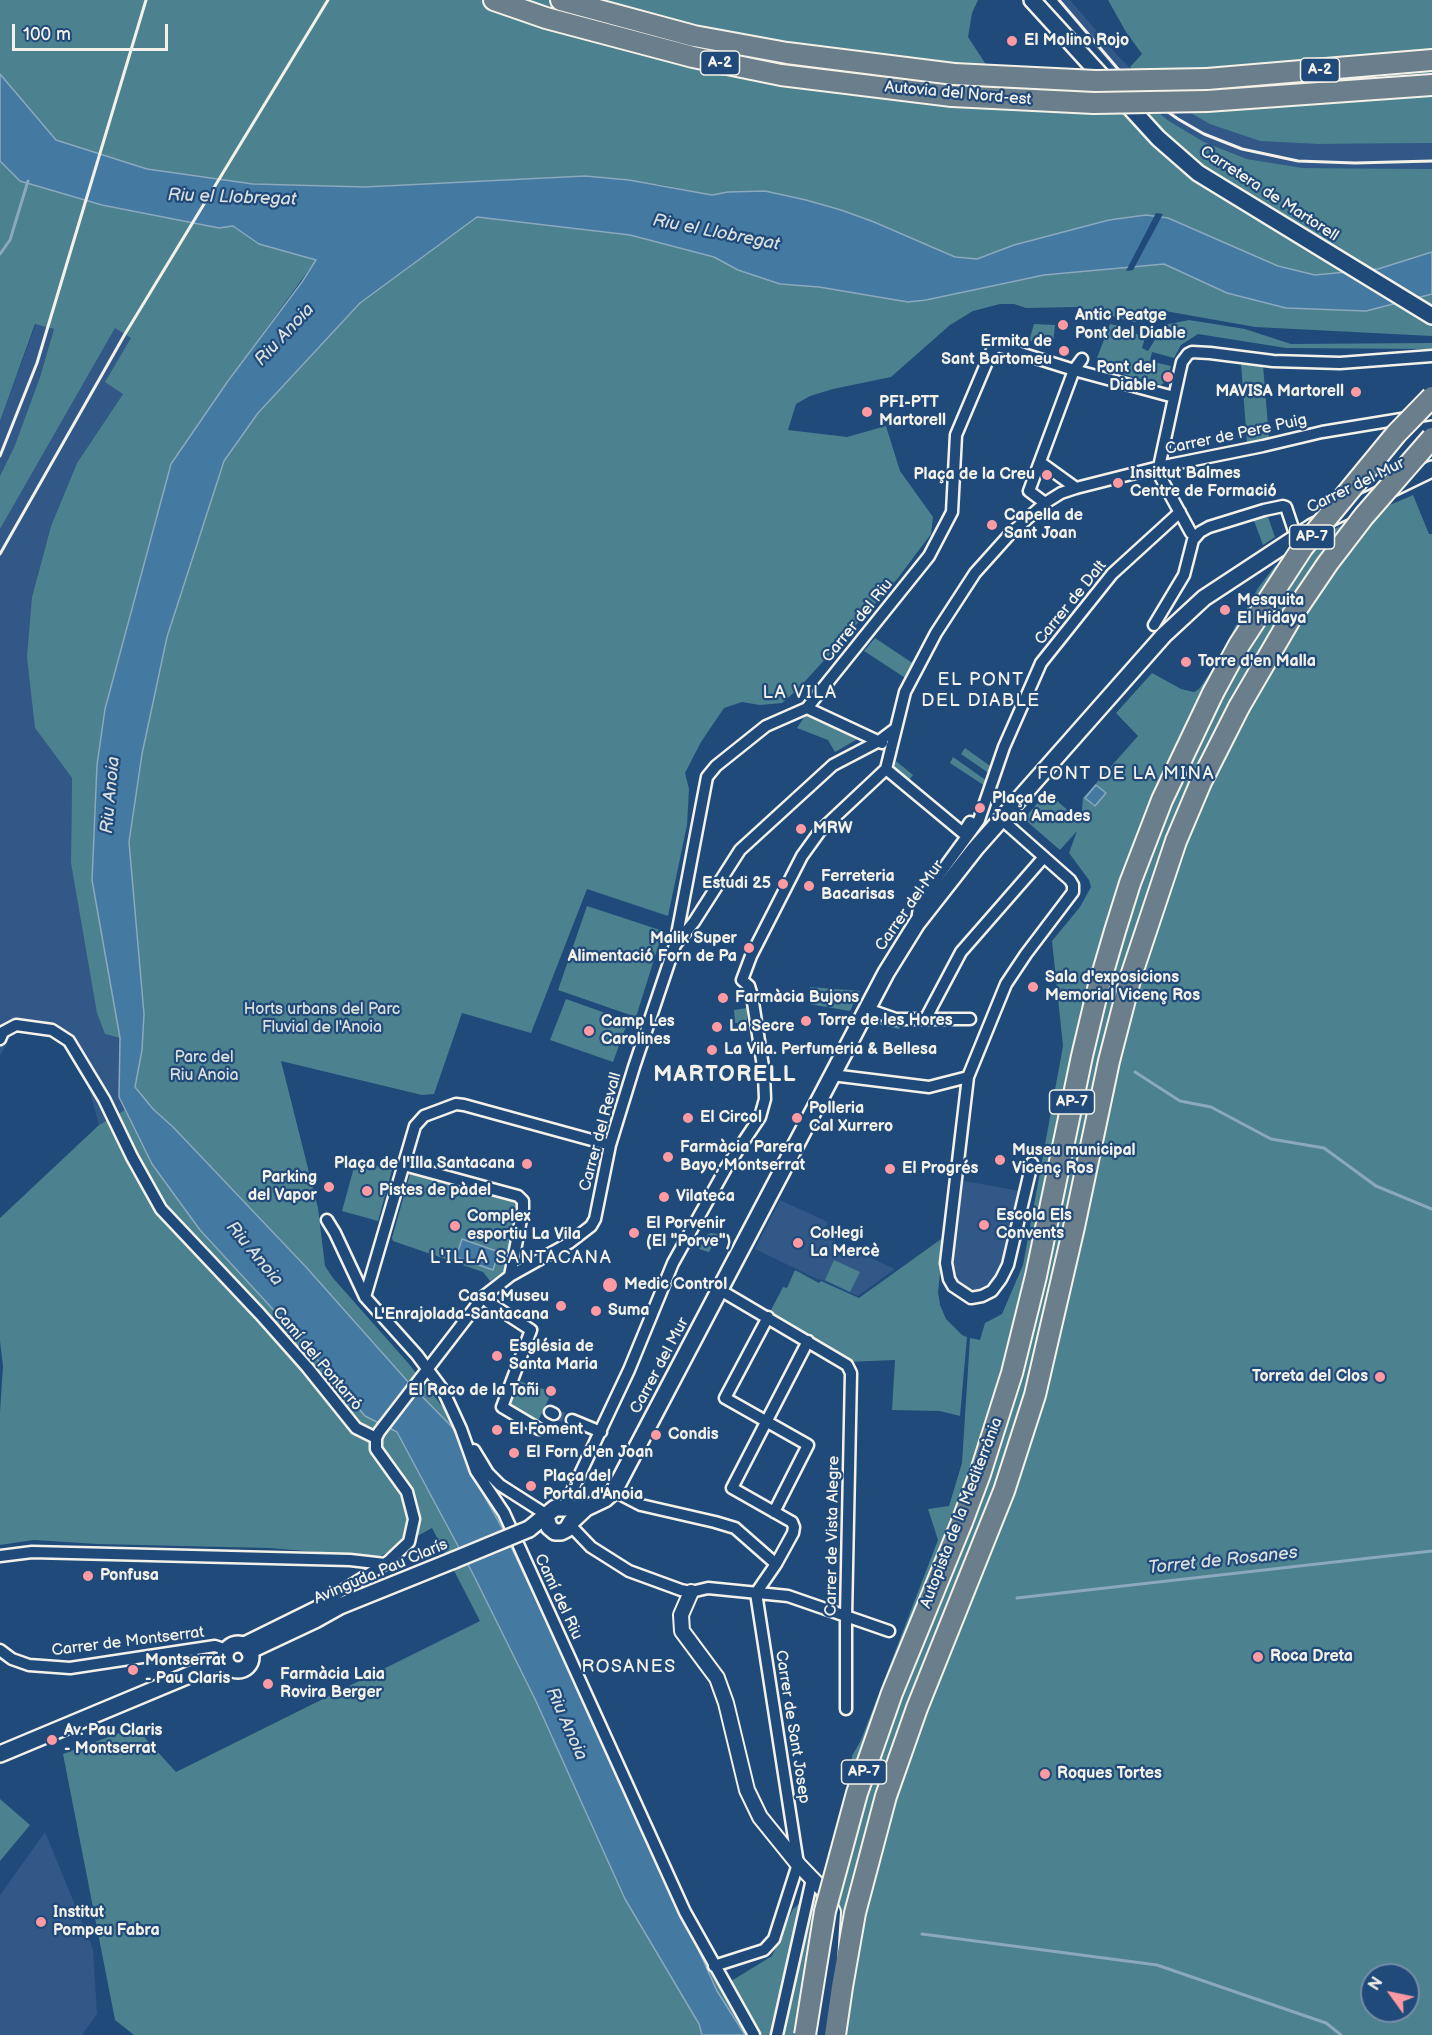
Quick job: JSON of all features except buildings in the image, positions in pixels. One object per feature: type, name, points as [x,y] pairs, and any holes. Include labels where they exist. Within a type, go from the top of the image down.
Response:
[{"type":"highway","name":"Autovia del Nord-est","points":[[494,0],[546,18],[693,57],[781,75],[952,96],[1094,103],[1207,101],[1432,85]]},
{"type":"highway","name":"Autovia del Nord-est","points":[[561,0],[706,38],[787,53],[954,74],[1096,81],[1207,79],[1432,60]]},
{"type":"highway","name":"Autopista de la Mediterrània","points":[[805,2035],[825,1911],[857,1793],[892,1693],[980,1474],[1012,1373],[1036,1276],[1082,1056],[1115,931],[1130,883],[1158,809],[1185,748],[1239,645],[1303,547],[1396,434],[1432,397]]},
{"type":"highway","name":"Autopista de la Mediterrània","points":[[835,2035],[855,1913],[886,1796],[921,1697],[988,1534],[1035,1395],[1109,1061],[1131,976],[1176,841],[1201,782],[1239,707],[1281,634],[1328,563],[1364,516],[1432,438]]},
{"type":"main road","name":"Carretera de Martorell","points":[[1032,0],[1158,138],[1206,179],[1432,316]]},
{"type":"main road","name":"Carrer del Mur","points":[[614,1491],[902,945],[948,882],[1001,819],[1178,621],[1221,586],[1296,537],[1432,469]]},
{"type":"main road","points":[[547,1519],[555,1532],[561,1532],[568,1516],[605,1499],[614,1491]]},
{"type":"main road","name":"Avinguda Pau Clarís","points":[[0,1754],[361,1597],[529,1529],[547,1519],[555,1508],[568,1516]]},
{"type":"street","name":"Carrer del Riu","points":[[675,945],[706,777],[716,766],[766,726],[807,708],[929,556],[952,512],[956,435],[992,350],[998,346],[1074,370]]},
{"type":"street","points":[[1191,533],[1161,478],[1159,467],[1182,362],[1188,354],[1192,352],[1273,361],[1319,363],[1358,363],[1432,356]]},
{"type":"street","points":[[1045,503],[1029,490],[1074,370],[1082,359]]},
{"type":"street","points":[[1074,370],[1174,397]]},
{"type":"street","name":"Carrer de Pere Puig","points":[[886,769],[905,692],[918,664],[967,584],[1010,534],[1045,503],[1061,493],[1076,488],[1159,467],[1322,432],[1432,414]]},
{"type":"street","points":[[1040,462],[1076,488]]},
{"type":"street","points":[[1154,625],[1184,575],[1193,540],[1200,532],[1209,527],[1283,506],[1286,507],[1296,537]]},
{"type":"street","name":"Carrer de Dalt","points":[[917,923],[920,901],[979,819],[1004,747],[1041,663],[1112,574],[1180,512]]},
{"type":"street","points":[[807,708],[879,741],[886,746],[891,755]]},
{"type":"street","name":"Carrer del Revall","points":[[376,1438],[382,1427],[429,1370],[483,1297],[510,1276],[569,1243],[591,1226],[595,1219],[610,1145],[675,945],[694,922],[740,850],[833,765],[879,741],[895,729]]},
{"type":"street","points":[[889,1631],[789,1596],[708,1588],[691,1592],[629,1571],[591,1547],[568,1516],[673,1263],[726,1168],[760,1117],[765,1099],[764,1073],[750,986],[742,980],[751,956],[802,856],[820,831],[886,769],[963,833],[990,788]]},
{"type":"street","points":[[1001,819],[1070,879],[1073,892],[1006,984],[968,1077],[946,1263],[949,1280],[953,1286],[971,1298],[992,1291],[1008,1264],[1032,1163]]},
{"type":"street","points":[[926,1018],[961,952],[1044,857]]},
{"type":"street","points":[[867,1009],[896,1019],[970,1019]]},
{"type":"street","name":"Camí del Pontarró","points":[[1,1033],[16,1025],[52,1030],[62,1034],[74,1047],[104,1098],[160,1209],[260,1314],[357,1428],[376,1438]]},
{"type":"street","points":[[832,1075],[929,1087],[968,1077]]},
{"type":"street","points":[[365,1297],[416,1126],[424,1116],[456,1104],[464,1104],[610,1145]]},
{"type":"street","points":[[404,1165],[518,1196],[523,1201],[510,1276]]},
{"type":"street","name":"Camí del Riu","points":[[327,1220],[365,1297],[429,1370],[442,1390],[461,1429],[476,1471],[504,1513],[681,1903],[754,2035]]},
{"type":"street","points":[[720,1290],[808,1341],[732,1488],[792,1522],[794,1527],[776,1564],[756,1593]]},
{"type":"street","points":[[483,1297],[531,1330],[502,1407],[539,1429]]},
{"type":"street","points":[[768,1317],[725,1398],[808,1445],[774,1512]]},
{"type":"street","name":"Carrer de Vista Alegre","points":[[808,1341],[847,1365],[851,1372],[846,1709]]},
{"type":"street","points":[[572,1420],[601,1432]]},
{"type":"street","points":[[461,1429],[488,1473],[500,1485],[547,1519]]},
{"type":"street","points":[[236,1651],[316,1607],[385,1564],[409,1542],[414,1519],[407,1492],[376,1449],[376,1438]]},
{"type":"street","points":[[614,1491],[641,1505],[735,1528],[776,1564]]},
{"type":"street","points":[[0,1556],[32,1552],[350,1560],[385,1564]]},
{"type":"street","points":[[691,1592],[681,1615],[682,1631],[716,1677],[726,1703],[747,1790],[760,1817],[822,1890],[833,1912],[830,1961],[820,2035]]},
{"type":"street","name":"Carrer de Sant Josep","points":[[756,1593],[798,1864]]},
{"type":"street","name":"Carrer de Montserrat","points":[[0,1650],[12,1659],[29,1665],[70,1668],[215,1646],[236,1651]]},
{"type":"street","points":[[714,1966],[764,1950],[774,1939],[798,1864]]},
{"type":"street","points":[[777,2035],[812,1880]]},
{"type":"shaded area","points":[[1057,0],[1070,0],[1142,80],[1260,141],[1317,144],[1432,143],[1432,169],[1303,168],[1247,159],[1204,142],[1169,121],[1133,92]]},
{"type":"shaded area","points":[[36,324],[54,329],[40,377],[15,445],[0,476],[0,421]]},
{"type":"shaded area","points":[[115,327],[131,338],[123,394],[77,463],[51,526],[32,597],[35,728],[72,778],[71,863],[105,1034],[120,1038],[119,1097],[125,1110],[99,1125],[82,1064],[62,1038],[14,1031],[0,1056],[0,529]]},
{"type":"shaded area","name":"Escola Els Convents","points":[[959,1180],[1020,1191],[1006,1258],[994,1285],[980,1292],[964,1290],[954,1278]]},
{"type":"shaded area","name":"Col·legi La Mercè","points":[[780,1200],[828,1222],[822,1236],[895,1269],[858,1296],[755,1249]]},
{"type":"shaded area","name":"Institut Pompeu Fabra","points":[[45,1832],[93,1949],[97,2014],[82,2035],[0,2035],[0,1895]]},
{"type":"green space","points":[[0,0],[978,0],[972,13],[968,37],[985,63],[1028,106],[1064,88],[1122,78],[1133,92],[1169,121],[1204,142],[1247,159],[1303,168],[1432,169],[1432,252],[1378,269],[1315,275],[1278,266],[1168,218],[1146,215],[1109,220],[1014,245],[977,259],[955,257],[874,222],[806,200],[728,192],[712,195],[662,185],[585,176],[365,187],[253,184],[147,169],[56,140],[0,74]]},
{"type":"green space","points":[[1108,0],[1432,0],[1432,143],[1317,144],[1260,141],[1210,124],[1159,95],[1130,67],[1142,54],[1126,32]]},
{"type":"green space","points":[[0,161],[20,181],[102,205],[219,228],[233,226],[259,244],[316,260],[171,464],[105,709],[97,765],[92,880],[120,1038],[105,1034],[97,1013],[71,863],[72,778],[35,728],[27,657],[32,597],[51,526],[77,463],[123,394],[105,382],[131,338],[115,328],[0,529],[0,476],[15,445],[40,377],[54,329],[35,324],[0,421]]},
{"type":"green space","points":[[477,217],[630,235],[714,257],[738,270],[780,284],[819,287],[908,302],[1044,275],[1164,264],[1227,293],[1286,308],[1366,311],[1432,294],[1432,336],[1255,327],[1165,311],[1141,322],[1134,322],[1076,307],[1026,308],[1014,304],[1000,304],[973,311],[950,325],[891,377],[833,389],[810,396],[796,404],[788,430],[847,437],[886,426],[900,471],[933,517],[931,534],[898,578],[797,690],[782,703],[760,705],[742,702],[724,708],[701,742],[685,773],[689,789],[687,825],[668,916],[587,889],[531,1033],[462,1013],[434,1094],[422,1095],[281,1061],[318,1208],[325,1266],[409,1364],[449,1415],[545,1609],[723,1986],[772,1956],[793,1909],[817,1888],[823,1874],[850,1780],[852,1756],[861,1740],[938,1540],[928,1509],[949,1506],[962,1463],[970,1338],[980,1340],[985,1323],[1002,1314],[1023,1265],[1063,1046],[1052,941],[1080,907],[1091,887],[1089,880],[1069,853],[1077,831],[1060,850],[1024,819],[1047,792],[1081,822],[1083,798],[1138,736],[1116,713],[1152,673],[1181,689],[1194,692],[1199,689],[1258,588],[1275,566],[1313,538],[1413,495],[1429,534],[1432,534],[1432,2035],[745,2035],[717,1991],[626,1789],[502,1528],[470,1470],[453,1428],[410,1384],[306,1267],[173,1127],[153,1109],[135,1087],[142,1050],[144,1014],[129,842],[142,754],[167,637],[224,461],[258,413],[360,303]]},
{"type":"green space","points":[[1189,320],[1245,329],[1291,344],[1432,343],[1432,349],[1286,348],[1198,334],[1181,345],[1174,358],[1152,352],[1150,361],[1171,366],[1166,381],[1161,385],[1096,366],[1110,324],[1120,326],[1145,338],[1142,348],[1148,351],[1164,325]]},
{"type":"green space","points":[[1034,324],[1055,325],[1053,344],[1029,341]]},
{"type":"green space","points":[[1241,364],[1263,365],[1269,438],[1247,442]]},
{"type":"green space","points":[[1267,514],[1275,537],[1263,545],[1253,518]]},
{"type":"green space","points":[[875,638],[914,664],[907,679],[864,651]]},
{"type":"green space","points":[[807,713],[863,736],[835,752],[828,740],[797,728]]},
{"type":"green space","points":[[965,748],[993,768],[990,774],[961,754]]},
{"type":"green space","points":[[953,757],[987,781],[985,786],[950,763]]},
{"type":"green space","points":[[896,761],[913,775],[907,783],[893,769]]},
{"type":"green space","points":[[587,906],[663,931],[636,1017],[558,990]]},
{"type":"green space","points":[[810,987],[860,991],[850,1011],[809,1004]]},
{"type":"green space","name":"Camp Les Carolines","points":[[566,999],[628,1021],[613,1062],[550,1040]]},
{"type":"green space","points":[[747,1008],[747,1023],[735,1023],[734,1010]]},
{"type":"green space","points":[[876,1015],[902,1023],[899,1029],[872,1023]]},
{"type":"green space","points":[[125,1110],[152,1164],[365,1415],[397,1432],[473,1574],[535,1699],[625,1899],[699,2025],[702,2035],[134,2035],[115,2020],[63,1754],[135,1727],[176,1772],[480,1621],[432,1528],[379,1557],[269,1548],[97,1544],[34,1540],[0,1545],[0,1412],[3,1366],[0,1341],[0,1218],[99,1125]]},
{"type":"green space","name":"Pistes de pàdel","points":[[356,1160],[392,1170],[378,1221],[342,1211]]},
{"type":"green space","name":"Complex esportiu La Vila","points":[[410,1174],[516,1203],[516,1215],[504,1272],[490,1281],[483,1272],[393,1241]]},
{"type":"green space","points":[[718,1234],[719,1240],[715,1241],[709,1252],[699,1249],[707,1235]]},
{"type":"green space","points":[[944,1237],[938,1292],[940,1305],[946,1319],[967,1337],[960,1416],[940,1411],[892,1410],[895,1360],[847,1362],[826,1346],[769,1314],[783,1287],[787,1288],[795,1270],[819,1283],[821,1281],[859,1298]]},
{"type":"green space","points":[[834,1260],[860,1272],[850,1292],[825,1280]]},
{"type":"green space","points":[[519,1381],[552,1392],[536,1425],[507,1408]]},
{"type":"green space","points":[[0,1799],[30,1825],[0,1861]]},
{"type":"water","points":[[0,74],[56,140],[147,169],[253,184],[365,187],[585,176],[629,180],[712,195],[765,191],[841,210],[955,257],[977,259],[1014,245],[1109,220],[1146,215],[1168,218],[1278,266],[1315,275],[1378,269],[1432,252],[1432,294],[1366,311],[1286,308],[1227,293],[1164,264],[1044,275],[908,302],[819,287],[780,284],[738,270],[714,257],[630,235],[477,217],[360,303],[258,413],[224,461],[167,637],[142,754],[129,842],[144,1014],[142,1050],[135,1087],[153,1109],[173,1127],[306,1267],[410,1384],[453,1428],[470,1470],[502,1528],[626,1789],[717,1991],[745,2035],[702,2035],[699,2024],[625,1899],[535,1699],[473,1574],[397,1432],[365,1416],[293,1331],[200,1230],[152,1164],[119,1097],[120,1038],[92,880],[97,765],[105,709],[171,464],[316,260],[259,244],[233,226],[219,228],[102,205],[20,181],[0,161]]},
{"type":"water","points":[[1096,785],[1106,793],[1095,806],[1085,798]]},
{"type":"water","points":[[462,1239],[499,1252],[493,1270],[456,1257]]},
{"type":"pier","points":[[1156,213],[1163,214],[1133,270],[1126,271]]},
{"type":"waterway","points":[[0,254],[10,240],[28,181]]},
{"type":"waterway","points":[[1135,1072],[1180,1101],[1211,1107],[1271,1139],[1324,1148],[1376,1186],[1432,1209]]},
{"type":"waterway","name":"Torret de Rosanes","points":[[1017,1598],[1432,1551]]},
{"type":"waterway","points":[[922,1934],[1157,1965],[1326,2023],[1341,2035]]},
{"type":"tunnel","points":[[554,1414],[572,1420]]},
{"type":"railway","points":[[0,456],[37,363],[146,0]]},
{"type":"railway","points":[[0,554],[125,334],[328,0]]},
{"type":"railway","points":[[1059,0],[1124,76],[1154,102],[1204,134],[1242,149],[1298,161],[1355,163],[1432,161]]},
{"type":"place","name":"El Molino Rojo","points":[[1012,41]]},
{"type":"place","name":"Antic Peatge Pont del Diable","points":[[1063,325]]},
{"type":"place","name":"Ermita de Sant Bartomeu","points":[[1064,351]]},
{"type":"place","name":"Pont del Diable","points":[[1168,377]]},
{"type":"place","name":"MAVISA Martorell","points":[[1356,392]]},
{"type":"place","name":"PFI-PTT Martorell","points":[[867,412]]},
{"type":"place","name":"Plaça de la Creu","points":[[1047,475]]},
{"type":"place","name":"Insittut Balmes Centre de Formació","points":[[1118,483]]},
{"type":"place","name":"Capella de Sant Joan","points":[[992,525]]},
{"type":"place","name":"Mesquita El Hidaya","points":[[1225,610]]},
{"type":"place","name":"Torre d'en Malla","points":[[1186,662]]},
{"type":"place","name":"Plaça de Joan Amades","points":[[980,808]]},
{"type":"place","name":"MRW","points":[[801,829]]},
{"type":"place","name":"Estudi 25","points":[[783,884]]},
{"type":"place","name":"Ferreteria Bacarisas","points":[[809,886]]},
{"type":"place","name":"Malik Super Alimentació Forn de Pa","points":[[749,948]]},
{"type":"place","name":"Sala d'exposicions Memorial Vicenç Ros","points":[[1033,987]]},
{"type":"place","name":"Farmàcia Bujons","points":[[723,998]]},
{"type":"place","name":"Torre de les Hores","points":[[806,1021]]},
{"type":"place","name":"La Secre","points":[[717,1027]]},
{"type":"place","name":"Camp Les Carolines","points":[[589,1031]]},
{"type":"place","name":"La Vila. Perfumeria & Bellesa","points":[[712,1050]]},
{"type":"place","name":"El Circol","points":[[688,1118]]},
{"type":"place","name":"Polleria Cal Xurrero","points":[[797,1118]]},
{"type":"place","name":"Farmàcia Parera Bayo, Montserrat","points":[[668,1157]]},
{"type":"place","name":"Museu municipal Vicenç Ros","points":[[1000,1160]]},
{"type":"place","name":"Plaça de l'Illa Santacana","points":[[527,1164]]},
{"type":"place","name":"El Progrés","points":[[890,1169]]},
{"type":"place","name":"Parking del Vapor","points":[[329,1187]]},
{"type":"place","name":"Pistes de pàdel","points":[[367,1191]]},
{"type":"place","name":"Vilateca","points":[[664,1197]]},
{"type":"place","name":"Escola Els Convents","points":[[984,1225]]},
{"type":"place","name":"Complex esportiu La Vila","points":[[455,1226]]},
{"type":"place","name":"El Porvenir (El \"Porve\")","points":[[634,1233]]},
{"type":"place","name":"Col·legi La Mercè","points":[[798,1243]]},
{"type":"place","name":"Medic Control","points":[[610,1285]]},
{"type":"place","name":"Casa Museu L'Enrajolada-Santacana","points":[[561,1306]]},
{"type":"place","name":"Suma","points":[[596,1311]]},
{"type":"place","name":"Església de Santa Maria","points":[[497,1356]]},
{"type":"place","name":"Torreta del Clos","points":[[1380,1377]]},
{"type":"place","name":"El Raco de la Toñi","points":[[551,1391]]},
{"type":"place","name":"El Foment","points":[[497,1430]]},
{"type":"place","name":"Condis","points":[[656,1435]]},
{"type":"place","name":"El Forn d'en Joan","points":[[514,1453]]},
{"type":"place","name":"Plaça del Portal d'Anoia","points":[[531,1486]]},
{"type":"place","name":"Ponfusa","points":[[88,1576]]},
{"type":"place","name":"Roca Dreta","points":[[1258,1657]]},
{"type":"place","name":"Montserrat - Pau Claris","points":[[133,1670]]},
{"type":"place","name":"Farmàcia Laia Rovira Berger","points":[[268,1684]]},
{"type":"place","name":"Av. Pau Claris - Montserrat","points":[[52,1740]]},
{"type":"place","name":"Roques Tortes","points":[[1045,1774]]},
{"type":"place","name":"Institut Pompeu Fabra","points":[[41,1922]]},
{"type":"district","name":"EL PONT DEL DIABLE","points":[[981,690]]},
{"type":"district","name":"LA VILA","points":[[800,693]]},
{"type":"district","name":"FONT DE LA MINA","points":[[1126,774]]},
{"type":"district","name":"MARTORELL","points":[[725,1075]]},
{"type":"district","name":"L'ILLA SANTACANA","points":[[521,1258]]},
{"type":"district","name":"ROSANES","points":[[629,1667]]},
{"type":"water label","name":"Riu el Llobregat","points":[[232,198]]},
{"type":"water label","name":"Riu el Llobregat","points":[[716,233]]},
{"type":"water label","name":"Riu Anoia","points":[[285,335]]},
{"type":"water label","name":"Riu Anoia","points":[[111,795]]},
{"type":"water label","name":"Riu Anoia","points":[[254,1254]]},
{"type":"water label","name":"Riu Anoia","points":[[566,1724]]},
{"type":"park label","name":"Horts urbans del Parc Fluvial de l'Anoia","points":[[322,1019]]},
{"type":"park label","name":"Parc del Riu Anoia","points":[[204,1067]]}]
